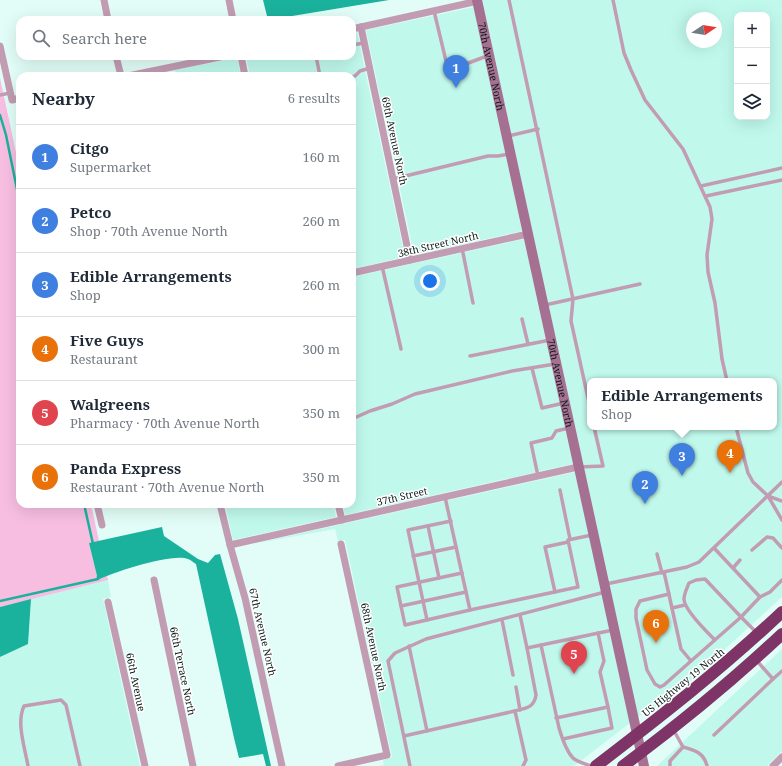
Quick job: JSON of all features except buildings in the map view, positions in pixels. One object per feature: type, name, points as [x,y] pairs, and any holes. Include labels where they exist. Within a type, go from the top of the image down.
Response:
[{"type":"highway","name":"US Highway 19 North","points":[[596,766],[710,677],[782,612]]},
{"type":"highway","points":[[623,766],[672,728],[755,659],[782,634]]},
{"type":"street","points":[[104,0],[107,16]]},
{"type":"street","points":[[229,0],[232,16]]},
{"type":"street","points":[[356,28],[478,1]]},
{"type":"street","name":"70th Avenue North","points":[[478,1],[564,403],[644,766]]},
{"type":"street","name":"69th Avenue North","points":[[361,27],[410,260]]},
{"type":"street","points":[[0,46],[11,97],[16,98]]},
{"type":"street","points":[[117,60],[119,72]]},
{"type":"street","points":[[147,72],[206,60]]},
{"type":"street","points":[[242,60],[244,72]]},
{"type":"street","name":"38th Street North","points":[[356,272],[528,234]]},
{"type":"street","name":"37th Street","points":[[230,545],[578,467]]},
{"type":"street","points":[[98,508],[102,525]]},
{"type":"street","name":"67th Avenue North","points":[[221,508],[245,598],[282,766]]},
{"type":"street","points":[[339,508],[342,520]]},
{"type":"street","name":"68th Avenue North","points":[[338,766],[387,755],[341,544]]},
{"type":"street","name":"66th Terrace North","points":[[154,580],[193,766]]},
{"type":"street","name":"66th Avenue","points":[[108,602],[144,766]]},
{"type":"street","points":[[773,766],[782,757]]},
{"type":"lane","points":[[510,0],[573,299],[571,321],[587,393]]},
{"type":"lane","points":[[613,0],[624,53],[645,100],[683,149],[710,207],[712,219],[707,255],[708,272],[715,303],[722,359],[726,378]]},
{"type":"lane","points":[[434,11],[446,61],[455,68],[489,55]]},
{"type":"lane","points":[[356,44],[364,43]]},
{"type":"lane","points":[[317,60],[319,72]]},
{"type":"lane","points":[[356,75],[360,71],[370,68]]},
{"type":"lane","points":[[0,95],[11,97]]},
{"type":"lane","points":[[507,136],[538,129]]},
{"type":"lane","points":[[393,179],[488,156],[498,156],[510,153]]},
{"type":"lane","points":[[701,186],[782,168]]},
{"type":"lane","points":[[706,196],[782,180]]},
{"type":"lane","points":[[462,248],[473,303]]},
{"type":"lane","points":[[382,266],[400,349]]},
{"type":"lane","points":[[543,305],[640,284]]},
{"type":"lane","points":[[522,319],[528,344]]},
{"type":"lane","points":[[470,356],[551,340]]},
{"type":"lane","points":[[356,417],[370,410],[392,404],[415,394],[512,371],[556,364]]},
{"type":"lane","points":[[532,368],[542,408],[564,403]]},
{"type":"lane","points":[[538,476],[531,443],[552,438],[556,431],[570,428]]},
{"type":"lane","points":[[578,467],[603,466],[595,430]]},
{"type":"lane","points":[[737,430],[748,473],[753,482],[768,496],[782,520]]},
{"type":"lane","points":[[410,766],[388,661],[395,653],[426,639],[520,615],[605,588],[687,567],[699,562],[782,482]]},
{"type":"lane","points":[[462,573],[397,587],[405,624],[578,587],[560,490]]},
{"type":"lane","points":[[768,496],[782,501]]},
{"type":"lane","points":[[445,497],[470,610]]},
{"type":"lane","points":[[427,620],[408,530],[451,521]]},
{"type":"lane","points":[[428,526],[439,578]]},
{"type":"lane","points":[[555,592],[545,547],[593,534]]},
{"type":"lane","points":[[752,550],[767,537],[773,538],[782,548]]},
{"type":"lane","points":[[413,556],[456,547]]},
{"type":"lane","points":[[714,548],[760,598]]},
{"type":"lane","points":[[657,554],[669,594],[681,649],[691,661]]},
{"type":"lane","points":[[733,568],[740,560]]},
{"type":"lane","points":[[715,640],[685,605],[684,599],[689,583],[696,580],[705,579],[758,634]]},
{"type":"lane","points":[[669,594],[640,601],[636,609],[636,618],[647,670],[655,684],[660,687],[664,686],[684,669],[760,598],[770,592],[782,580]]},
{"type":"lane","points":[[401,606],[466,592]]},
{"type":"lane","points":[[672,608],[685,605]]},
{"type":"lane","points":[[404,736],[520,710],[535,702],[536,695],[520,615]]},
{"type":"lane","points":[[502,620],[513,675]]},
{"type":"lane","points":[[527,648],[614,630]]},
{"type":"lane","points":[[563,739],[612,728],[600,672],[604,661],[598,633]]},
{"type":"lane","points":[[541,645],[556,718],[566,747],[574,758],[591,766]]},
{"type":"lane","points":[[409,646],[427,731]]},
{"type":"lane","points":[[755,659],[773,679]]},
{"type":"lane","points":[[714,735],[782,671]]},
{"type":"lane","points":[[516,687],[520,710]]},
{"type":"lane","points":[[28,766],[20,723],[21,713],[24,706],[61,700],[66,705],[80,766]]},
{"type":"lane","points":[[556,718],[608,707]]},
{"type":"lane","points":[[515,711],[526,760],[524,766]]},
{"type":"lane","points":[[672,728],[683,747],[697,751],[706,760],[707,766]]},
{"type":"lane","points":[[670,766],[670,761],[683,747]]},
{"type":"shaded area","points":[[263,0],[389,0],[292,16],[267,16]]},
{"type":"shaded area","points":[[482,0],[782,0],[782,597],[666,703],[644,712],[638,717]]},
{"type":"shaded area","points":[[474,7],[522,231],[414,255],[366,30]]},
{"type":"shaded area","points":[[356,32],[405,257],[356,268],[356,72],[249,72],[247,60],[356,60]]},
{"type":"shaded area","points":[[227,60],[237,60],[240,72],[175,72],[175,70]]},
{"type":"shaded area","points":[[0,78],[16,152],[16,508],[92,508],[99,541],[89,543],[98,580],[107,576],[108,580],[0,607]]},
{"type":"shaded area","points":[[524,239],[573,464],[345,515],[344,508],[356,508],[356,276]]},
{"type":"shaded area","points":[[575,472],[630,723],[574,766],[379,766],[384,765],[383,760],[392,757],[345,540],[338,541],[335,529],[253,544]]},
{"type":"shaded area","points":[[226,508],[334,508],[336,517],[233,540]]},
{"type":"shaded area","points":[[162,527],[164,536],[198,559],[208,563],[215,555],[220,554],[238,619],[271,766],[266,766],[263,754],[239,758],[196,564],[188,559],[169,559],[129,568],[98,580],[89,543]]},
{"type":"shaded area","points":[[108,580],[111,597],[103,599],[140,766],[0,766],[0,657],[28,644],[31,599]]},
{"type":"shaded area","points":[[31,599],[28,644],[0,657],[0,607]]},
{"type":"shaded area","points":[[782,649],[782,751],[767,766],[657,766]]},
{"type":"waterway","points":[[0,115],[6,135],[16,184]]},
{"type":"waterway","points":[[85,508],[93,544]]},
{"type":"waterway","points":[[0,601],[98,579],[98,576]]},
{"type":"place","name":"Citgo","points":[[456,88]]},
{"type":"place","name":"Five Guys","points":[[730,473]]},
{"type":"place","name":"Edible Arrangements","points":[[682,476]]},
{"type":"place","name":"Petco","points":[[645,504]]},
{"type":"place","name":"Panda Express","points":[[656,643]]},
{"type":"place","name":"Walgreens","points":[[574,674]]}]
